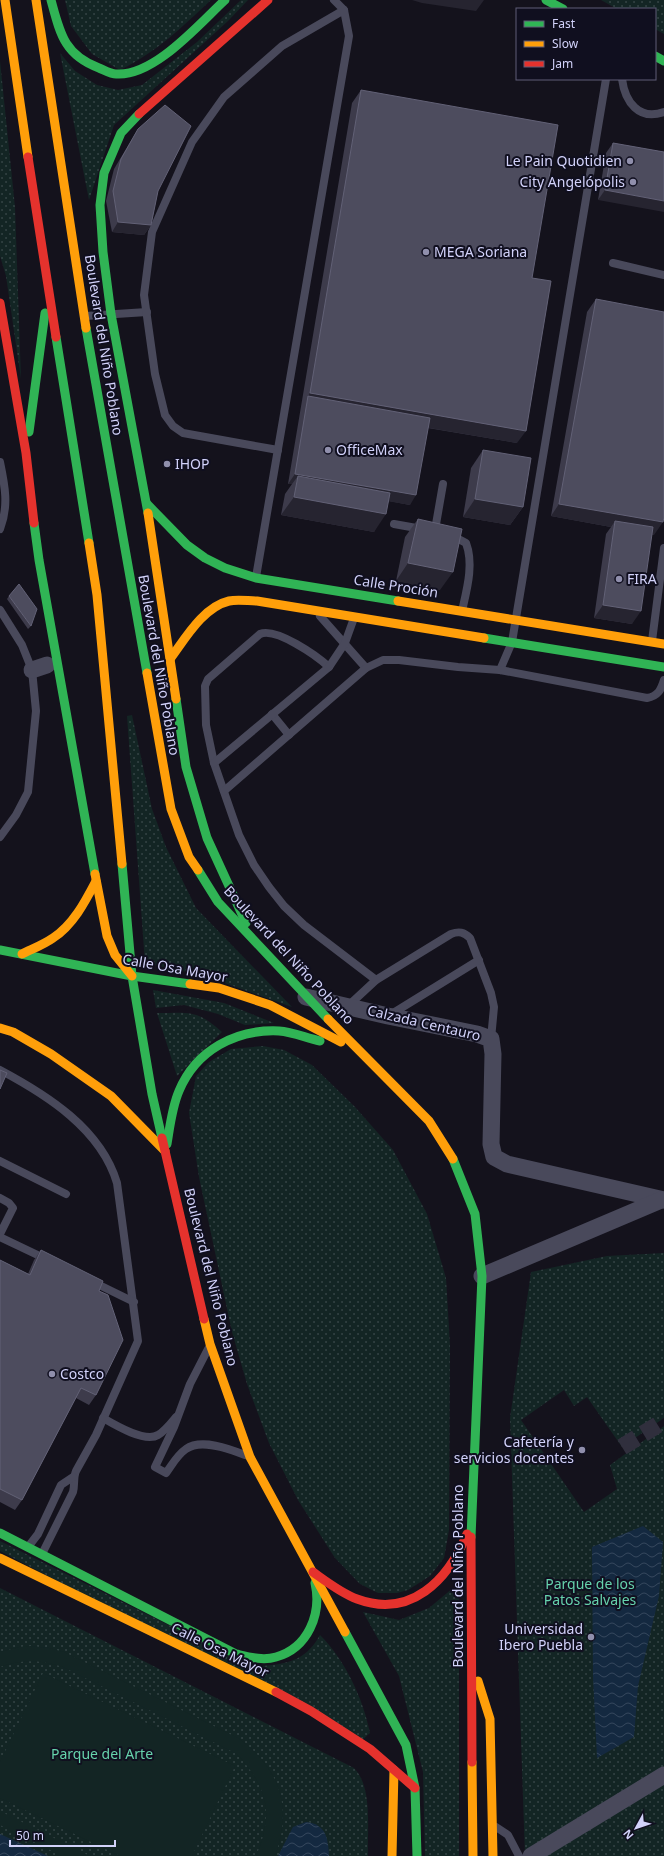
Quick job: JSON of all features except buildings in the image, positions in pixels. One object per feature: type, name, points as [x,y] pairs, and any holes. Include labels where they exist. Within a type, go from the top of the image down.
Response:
[{"type":"main road","name":"Boulevard del Niño Poblano","points":[[5,0],[48,290],[97,594],[132,976],[152,1094],[210,1344],[250,1457],[406,1745],[415,1788],[417,1856]]},
{"type":"main road","name":"Boulevard del Niño Poblano","points":[[36,0],[84,316],[170,809],[189,857],[218,902],[255,944],[358,1051],[401,1091],[429,1121],[454,1160],[475,1214],[482,1276],[471,1521],[473,1856]]},
{"type":"main road","points":[[51,0],[61,36],[70,50],[86,63],[116,74],[130,72],[148,66],[161,59],[225,0]]},
{"type":"main road","points":[[255,944],[207,838],[186,767],[147,504],[111,314],[103,252],[100,205],[104,173],[121,132],[146,106],[268,0]]},
{"type":"main road","points":[[546,0],[561,8]]},
{"type":"main road","points":[[26,453],[48,290]]},
{"type":"main road","points":[[0,303],[26,453],[39,560],[96,881],[107,936],[115,955],[132,976]]},
{"type":"main road","name":"Calle Proción","points":[[147,504],[164,524],[190,546],[214,563],[256,578],[664,644]]},
{"type":"main road","points":[[170,659],[199,622],[211,611],[227,602],[257,601],[664,667]]},
{"type":"main road","points":[[22,954],[54,937],[81,907],[96,881]]},
{"type":"main road","name":"Calle Osa Mayor","points":[[0,950],[132,976],[219,988],[270,1005],[358,1051]]},
{"type":"main road","points":[[0,1028],[12,1032],[51,1054],[111,1096],[165,1151]]},
{"type":"main road","points":[[165,1151],[181,1084],[191,1068],[204,1053],[226,1039],[257,1030],[281,1031],[358,1051]]},
{"type":"main road","points":[[311,1570],[330,1585],[363,1600],[381,1603],[410,1600],[421,1595],[437,1584],[447,1573],[462,1548],[471,1521]]},
{"type":"main road","name":"Calle Osa Mayor","points":[[0,1533],[236,1654],[250,1658],[265,1659],[288,1652],[299,1644],[308,1634],[314,1623],[318,1605],[317,1587],[311,1570]]},
{"type":"main road","name":"Calle Osa Mayor","points":[[0,1558],[100,1608],[243,1675],[311,1711],[370,1749],[415,1788]]},
{"type":"main road","points":[[471,1661],[490,1719],[493,1856]]},
{"type":"main road","points":[[392,1855],[394,1770]]},
{"type":"main road","points":[[392,1855],[415,1818]]},
{"type":"street","name":"Calzada Centauro","points":[[306,997],[388,1016],[477,1034],[491,1039],[493,1054],[491,1144],[494,1157],[507,1164],[662,1200]]},
{"type":"street","name":"Calzada Centauro","points":[[482,1276],[662,1200]]},
{"type":"street","points":[[531,1856],[664,1775]]},
{"type":"lane","points":[[256,578],[349,36],[344,10],[334,0]]},
{"type":"lane","points":[[278,450],[183,433],[173,426],[165,415],[155,374],[144,294],[152,232],[192,142],[224,97],[282,46],[344,10]]},
{"type":"lane","points":[[500,670],[512,642],[516,620],[606,80]]},
{"type":"lane","points":[[622,80],[624,92],[635,110],[654,115],[664,112]]},
{"type":"lane","points":[[613,263],[664,275]]},
{"type":"lane","points":[[84,316],[147,312]]},
{"type":"lane","points":[[0,462],[6,491],[3,518],[0,529]]},
{"type":"lane","points":[[435,530],[443,484]]},
{"type":"lane","points":[[394,524],[435,530],[460,538],[466,543],[470,552],[468,584],[462,611]]},
{"type":"lane","points":[[652,642],[660,612],[664,548]]},
{"type":"lane","points":[[0,610],[22,645],[40,667],[28,792],[16,815],[0,837]]},
{"type":"lane","points":[[315,610],[366,668]]},
{"type":"lane","points":[[214,763],[329,667],[344,643],[355,616]]},
{"type":"lane","points":[[329,667],[299,646],[272,632],[260,634],[208,679],[205,686],[206,725],[214,763],[239,835],[254,865],[277,896],[304,925],[376,980]]},
{"type":"lane","points":[[224,791],[366,668],[383,660],[399,660],[458,668],[500,670],[647,698],[655,696],[659,692],[664,680]]},
{"type":"lane","points":[[272,714],[289,735]]},
{"type":"lane","points":[[348,1006],[376,980],[451,934],[458,932],[465,933],[470,938],[479,960],[494,1007],[491,1039]]},
{"type":"lane","points":[[388,1016],[479,960]]},
{"type":"lane","points":[[0,1070],[29,1086],[74,1119],[106,1156],[113,1169],[117,1183],[138,1341],[74,1477],[61,1485],[38,1534],[28,1547]]},
{"type":"lane","points":[[0,1161],[66,1194]]},
{"type":"lane","points":[[0,1198],[9,1203],[13,1208],[0,1236],[54,1263]]},
{"type":"lane","points":[[80,1276],[134,1302]]},
{"type":"lane","points":[[210,1344],[190,1384],[166,1447],[155,1467],[166,1473],[179,1454],[193,1445],[225,1447],[250,1457]]},
{"type":"lane","points":[[103,1418],[120,1428],[144,1437],[152,1438],[158,1435],[178,1416]]},
{"type":"lane","points":[[41,1554],[73,1492],[75,1483],[74,1477]]},
{"type":"lane","points":[[492,1825],[508,1834],[520,1856]]},
{"type":"green space","points":[[65,0],[211,0],[158,47],[134,63],[120,70],[92,54],[71,26]]},
{"type":"green space","points":[[241,0],[248,0],[228,21],[114,125],[89,200],[60,53],[75,71],[97,85],[118,90],[142,85],[197,42]]},
{"type":"green space","points":[[601,0],[664,0],[664,34],[656,30],[656,8],[615,8]]},
{"type":"green space","points":[[0,61],[15,207],[21,379],[6,276],[0,256]]},
{"type":"green space","points":[[132,715],[152,809],[166,847],[196,908],[292,1007],[205,976],[145,963],[127,716]]},
{"type":"green space","points":[[153,990],[224,1003],[274,1023],[245,1025],[218,1014],[184,1005],[156,1008]]},
{"type":"green space","points":[[157,1013],[185,1013],[199,1016],[206,1019],[222,1032],[177,1076]]},
{"type":"green space","points":[[263,1046],[284,1050],[312,1065],[355,1107],[393,1150],[427,1214],[446,1278],[450,1345],[449,1530],[444,1558],[430,1576],[408,1590],[397,1593],[378,1593],[360,1584],[335,1558],[298,1500],[269,1443],[247,1384],[232,1332],[199,1177],[189,1113],[196,1076],[209,1062],[231,1049]]},
{"type":"green space","name":"Parque de los Patos Salvajes","points":[[664,1253],[664,1418],[622,1447],[587,1397],[574,1406],[564,1390],[521,1420],[584,1512],[617,1489],[610,1465],[664,1426],[664,1856],[525,1856],[510,1418],[531,1272],[607,1256]]},
{"type":"green space","points":[[0,1541],[253,1667],[274,1665],[292,1661],[307,1652],[314,1645],[320,1635],[337,1656],[352,1680],[363,1706],[370,1733],[362,1740],[0,1551]]},
{"type":"green space","points":[[459,1583],[459,1856],[425,1856],[423,1772],[399,1676],[363,1612],[399,1620],[429,1608]]},
{"type":"green space","name":"Parque del Arte","points":[[0,1588],[354,1768],[360,1776],[367,1797],[368,1856],[0,1856]]},
{"type":"green space","points":[[31,1646],[49,1648],[64,1652],[238,1738],[252,1750],[264,1762],[273,1776],[279,1790],[283,1821],[275,1856],[256,1856],[262,1841],[265,1827],[265,1802],[256,1778],[237,1754],[63,1667],[32,1661],[0,1667],[0,1652],[19,1647]]},
{"type":"green space","points":[[43,1673],[235,1766],[192,1856],[120,1856],[0,1798],[0,1762]]},
{"type":"green space","points":[[0,1811],[90,1856],[62,1856],[0,1825]]},
{"type":"water","points":[[643,1526],[663,1542],[659,1596],[638,1686],[634,1737],[597,1758],[593,1677],[592,1547]]},
{"type":"water","points":[[306,1822],[313,1823],[325,1833],[328,1843],[329,1856],[278,1856],[293,1827]]},
{"type":"water","points":[[0,1834],[48,1856],[0,1856]]},
{"type":"tunnel","points":[[622,1447],[664,1421]]},
{"type":"traffic: fast","points":[[51,0],[57,23],[65,42],[78,57],[87,63],[116,74],[131,73],[160,58],[189,35],[225,0]]},
{"type":"traffic: fast","points":[[546,0],[561,8]]},
{"type":"traffic: fast","points":[[656,57],[664,61]]},
{"type":"traffic: fast","points":[[139,114],[121,133],[104,173],[100,205],[103,252],[111,314],[148,513]]},
{"type":"traffic: fast","points":[[29,432],[45,313]]},
{"type":"traffic: fast","points":[[86,328],[147,673]]},
{"type":"traffic: fast","points":[[56,337],[89,543]]},
{"type":"traffic: fast","points":[[147,504],[187,545],[205,558],[225,568],[256,578],[398,601]]},
{"type":"traffic: fast","points":[[34,523],[39,560],[95,874]]},
{"type":"traffic: fast","points":[[484,638],[664,667]]},
{"type":"traffic: fast","points":[[176,699],[186,767],[207,838],[246,923]]},
{"type":"traffic: fast","points":[[122,864],[132,976],[152,1094],[162,1138]]},
{"type":"traffic: fast","points":[[198,870],[218,902],[328,1019]]},
{"type":"traffic: fast","points":[[0,950],[132,976],[190,984]]},
{"type":"traffic: fast","points":[[167,1144],[179,1091],[186,1077],[207,1053],[233,1038],[263,1031],[279,1031],[320,1041]]},
{"type":"traffic: fast","points":[[453,1159],[475,1214],[482,1276],[471,1537]]},
{"type":"traffic: fast","points":[[0,1533],[236,1654],[261,1659],[276,1657],[287,1653],[297,1646],[304,1638],[314,1618],[317,1595],[315,1583]]},
{"type":"traffic: fast","points":[[345,1632],[406,1745],[415,1788],[417,1856]]},
{"type":"traffic: slow","points":[[5,0],[28,157]]},
{"type":"traffic: slow","points":[[36,0],[86,328]]},
{"type":"traffic: slow","points":[[148,513],[176,699]]},
{"type":"traffic: slow","points":[[89,543],[97,595],[122,864]]},
{"type":"traffic: slow","points":[[170,659],[188,633],[203,617],[220,604],[236,600],[257,601],[484,638]]},
{"type":"traffic: slow","points":[[398,601],[664,644]]},
{"type":"traffic: slow","points":[[147,673],[171,809],[189,857],[198,870]]},
{"type":"traffic: slow","points":[[95,874],[107,936],[115,955],[132,976]]},
{"type":"traffic: slow","points":[[22,954],[41,945],[67,927],[83,905],[96,881]]},
{"type":"traffic: slow","points":[[190,984],[219,988],[270,1005],[341,1042]]},
{"type":"traffic: slow","points":[[328,1019],[429,1121],[453,1159]]},
{"type":"traffic: slow","points":[[0,1028],[13,1032],[51,1054],[111,1096],[165,1151]]},
{"type":"traffic: slow","points":[[204,1319],[210,1344],[250,1457],[345,1632]]},
{"type":"traffic: slow","points":[[0,1558],[276,1692]]},
{"type":"traffic: slow","points":[[478,1681],[490,1719],[493,1856]]},
{"type":"traffic: slow","points":[[472,1762],[473,1856]]},
{"type":"traffic: slow","points":[[392,1856],[394,1770]]},
{"type":"traffic: jam","points":[[139,114],[268,0]]},
{"type":"traffic: jam","points":[[28,157],[56,337]]},
{"type":"traffic: jam","points":[[0,303],[26,453],[34,523]]},
{"type":"traffic: jam","points":[[162,1138],[204,1319]]},
{"type":"traffic: jam","points":[[313,1572],[351,1597],[376,1604],[394,1604],[411,1599],[425,1591],[438,1580],[459,1551],[467,1534]]},
{"type":"traffic: jam","points":[[471,1537],[472,1762]]},
{"type":"traffic: jam","points":[[276,1692],[311,1711],[370,1749],[415,1788]]},
{"type":"place","name":"Le Pain Quotidien","points":[[630,161]]},
{"type":"place","name":"City Angelópolis","points":[[633,182]]},
{"type":"place","name":"MEGA Soriana","points":[[426,252]]},
{"type":"place","name":"OfficeMax","points":[[328,450]]},
{"type":"place","name":"IHOP","points":[[167,464]]},
{"type":"place","name":"FIRA","points":[[619,579]]},
{"type":"place","name":"Costco","points":[[52,1374]]},
{"type":"place","name":"Cafetería y servicios docentes","points":[[582,1450]]},
{"type":"place","name":"Universidad Ibero Puebla","points":[[591,1637]]}]
